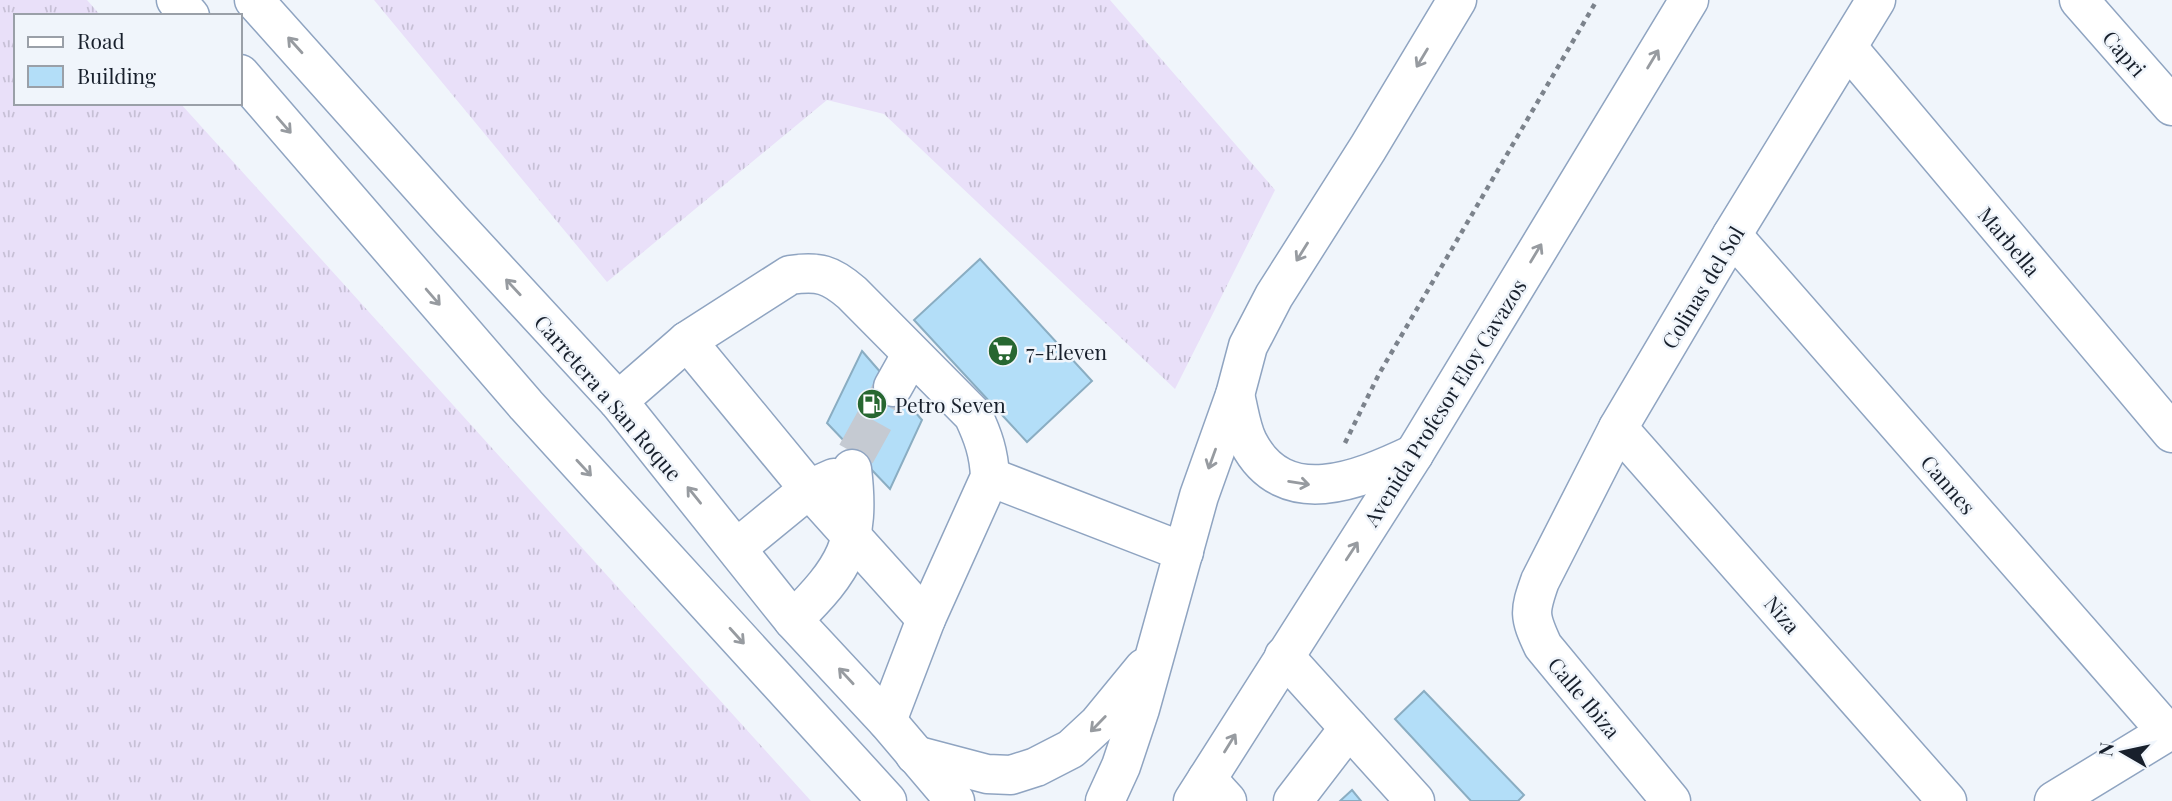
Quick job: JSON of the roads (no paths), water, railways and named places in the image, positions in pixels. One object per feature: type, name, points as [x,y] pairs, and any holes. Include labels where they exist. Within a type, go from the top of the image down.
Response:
[{"type":"main road","points":[[176,0],[188,14]]},
{"type":"main road","name":"Carretera a San Roque","points":[[254,0],[618,401],[793,620],[887,721],[955,801]]},
{"type":"main road","points":[[1105,801],[1121,766],[1140,709],[1199,496],[1235,395],[1248,346],[1274,296],[1368,148],[1457,0]]},
{"type":"main road","name":"Avenida Profesor Eloy Cavazos","points":[[1209,794],[1284,656],[1414,454],[1689,0]]},
{"type":"main road","name":"Colinas del Sol","points":[[1540,581],[1618,428],[1876,0]]},
{"type":"main road","name":"Capri","points":[[2079,0],[2172,106]]},
{"type":"main road","name":"Marbella","points":[[1848,48],[2172,433]]},
{"type":"main road","points":[[242,76],[526,405],[887,801]]},
{"type":"main road","name":"Cannes","points":[[1732,235],[2169,731]]},
{"type":"main road","points":[[618,401],[687,341],[790,275],[808,272],[836,280],[902,371],[973,415],[989,457],[990,477],[926,618],[887,721]]},
{"type":"main road","points":[[687,341],[809,489],[926,618]]},
{"type":"main road","points":[[1235,395],[1247,440],[1260,460],[1286,481],[1308,485],[1324,484],[1370,475],[1414,454]]},
{"type":"main road","name":"Niza","points":[[1618,428],[1947,801]]},
{"type":"main road","points":[[737,548],[809,489],[854,461],[855,501],[848,553],[836,574],[793,620]]},
{"type":"main road","points":[[990,477],[1184,552]]},
{"type":"main road","name":"Calle Ibiza","points":[[1540,581],[1531,606],[1533,625],[1543,646],[1671,801]]},
{"type":"main road","points":[[915,755],[987,774],[1011,775],[1036,767],[1071,749],[1098,724],[1156,652]]},
{"type":"main road","points":[[1284,656],[1415,801]]},
{"type":"main road","points":[[1293,801],[1349,728]]},
{"type":"main road","points":[[2054,801],[2169,731]]},
{"type":"tunnel","points":[[856,454],[893,387]]},
{"type":"place","name":"7-Eleven","points":[[1003,351]]},
{"type":"place","name":"Petro Seven","points":[[872,404]]}]
